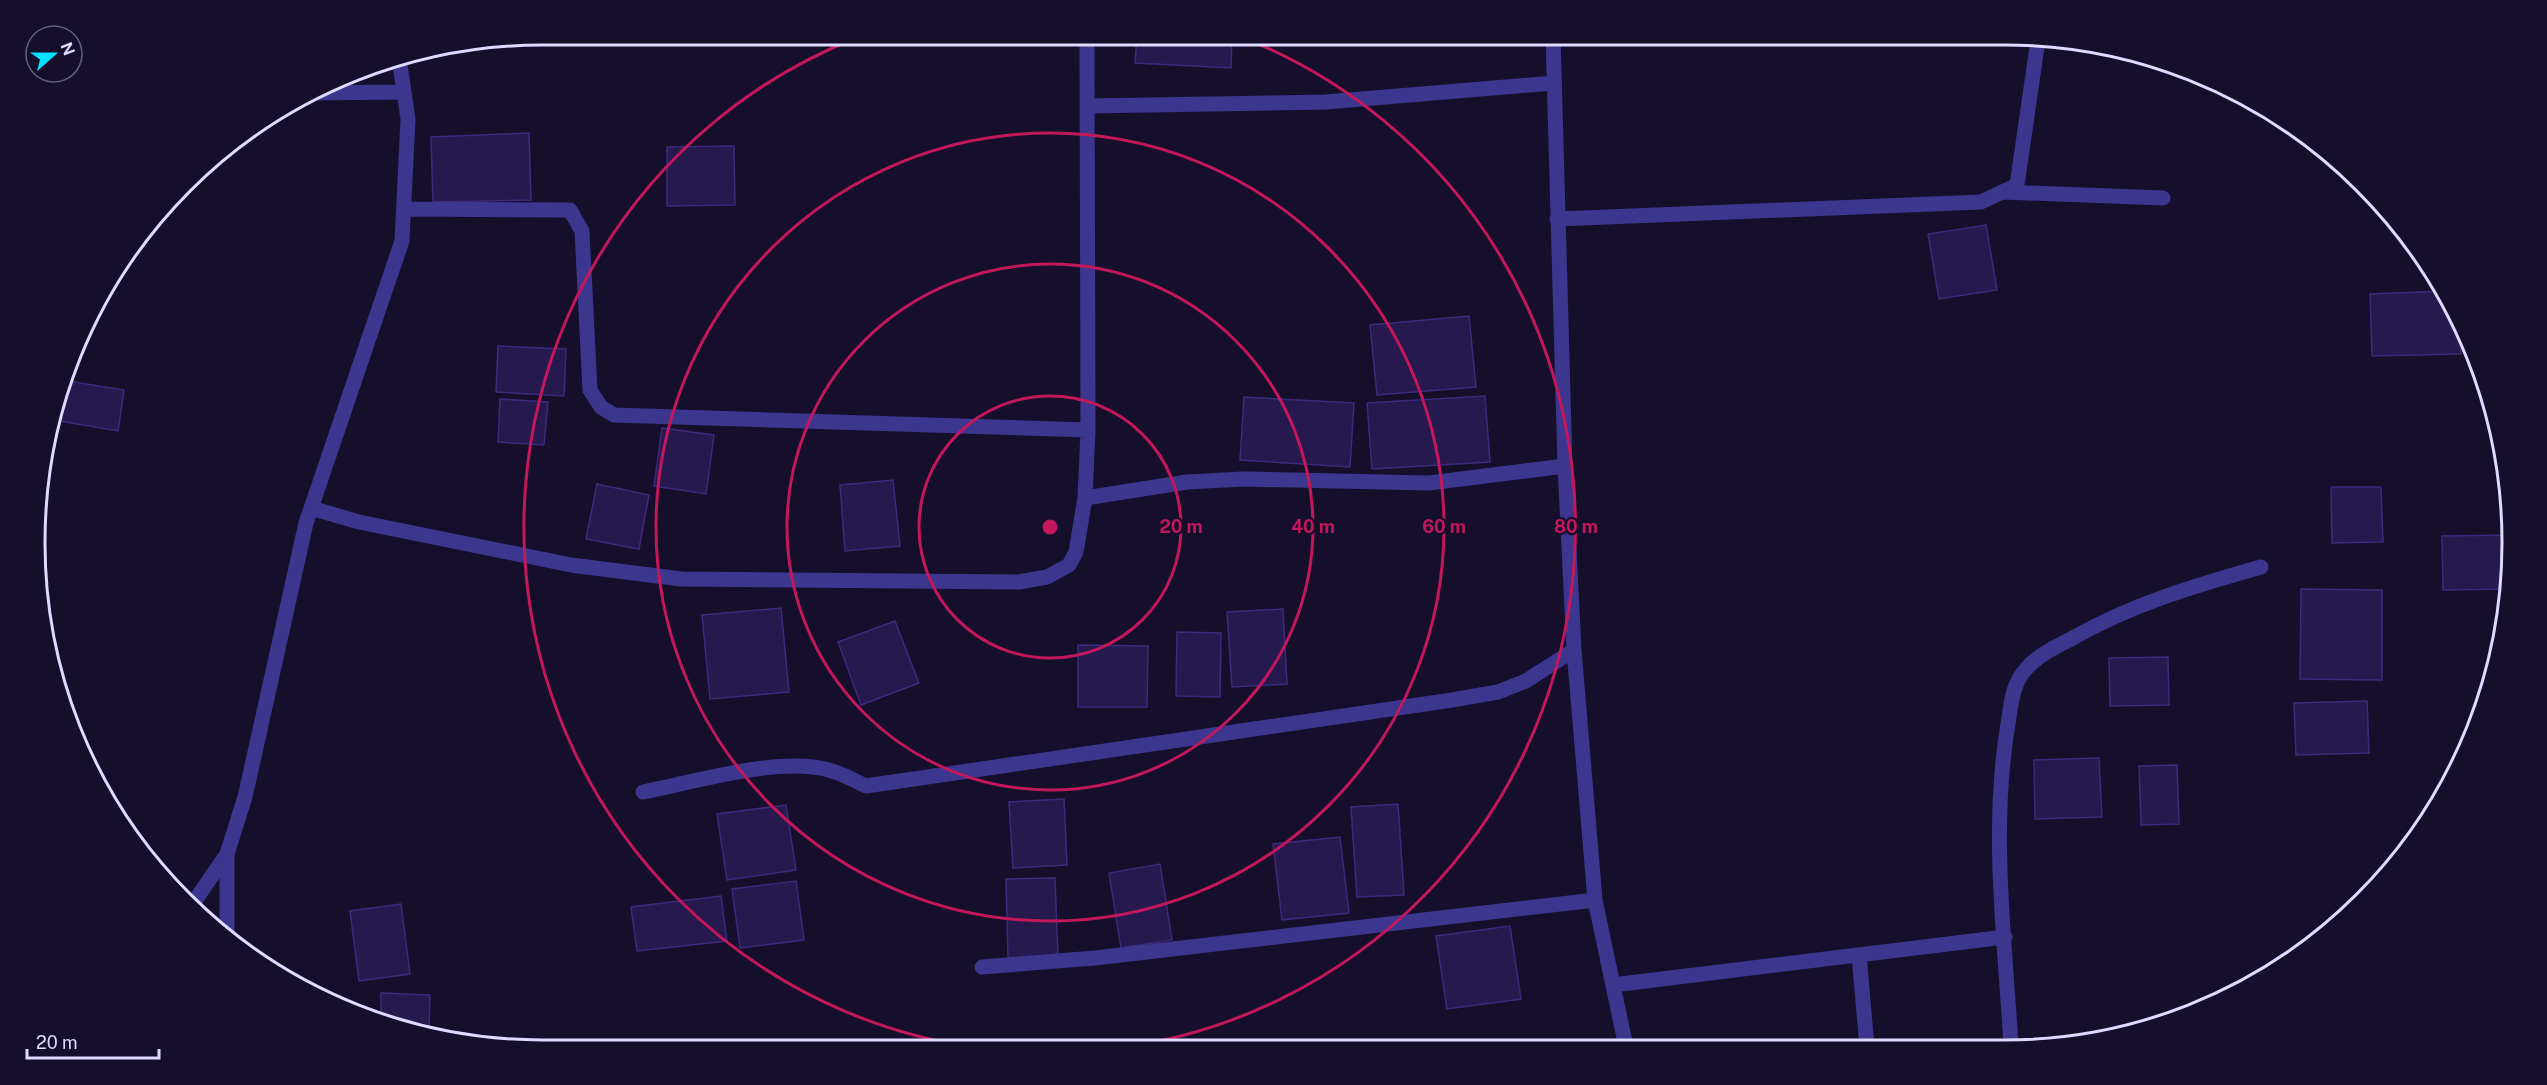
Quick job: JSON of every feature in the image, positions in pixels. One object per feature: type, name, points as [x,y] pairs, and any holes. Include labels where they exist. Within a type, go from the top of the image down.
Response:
[{"type":"street","points":[[311,508],[359,522],[571,565],[681,579],[1019,582],[1047,578],[1069,565],[1076,552],[1085,498],[1088,430],[1087,45]]},
{"type":"street","points":[[1553,45],[1565,466],[1574,650],[1595,900],[1625,1040]]},
{"type":"street","points":[[1557,219],[1981,202],[2017,185],[2037,46]]},
{"type":"street","points":[[196,899],[227,854],[245,798],[306,523],[402,241],[408,119],[400,66]]},
{"type":"street","points":[[1087,106],[1326,102],[1554,83]]},
{"type":"street","points":[[329,93],[404,92]]},
{"type":"street","points":[[2001,192],[2163,198]]},
{"type":"street","points":[[404,209],[570,210],[582,231],[590,390],[601,407],[614,414],[1088,430]]},
{"type":"street","points":[[1085,498],[1187,482],[1243,479],[1429,483],[1565,466]]},
{"type":"street","points":[[2011,1040],[2000,862],[2002,760],[2013,692],[2024,671],[2038,657],[2103,620],[2170,593],[2262,567]]},
{"type":"street","points":[[643,792],[766,768],[804,766],[832,771],[866,786],[1452,700],[1498,692],[1526,681],[1574,650]]},
{"type":"street","points":[[227,854],[227,927]]},
{"type":"street","points":[[982,967],[1095,958],[1595,900]]},
{"type":"street","points":[[1613,985],[2005,937]]},
{"type":"street","points":[[1859,955],[1866,1040]]},
{"type":"building","points":[[1136,45],[1232,45],[1231,68],[1135,63]]},
{"type":"building","points":[[529,133],[531,200],[433,202],[431,137]]},
{"type":"building","points":[[734,146],[735,205],[667,206],[667,147]]},
{"type":"building","points":[[1986,225],[1997,290],[1939,299],[1928,234]]},
{"type":"building","points":[[2433,291],[2451,322],[2461,344],[2461,354],[2372,356],[2370,294]]},
{"type":"building","points":[[1469,316],[1476,387],[1377,395],[1370,325]]},
{"type":"building","points":[[498,346],[566,349],[564,396],[496,392]]},
{"type":"building","points":[[72,382],[124,390],[118,431],[60,421]]},
{"type":"building","points":[[1485,396],[1490,462],[1372,469],[1367,403]]},
{"type":"building","points":[[1244,397],[1354,403],[1350,467],[1240,460]]},
{"type":"building","points":[[500,399],[548,402],[544,445],[498,442]]},
{"type":"building","points":[[662,428],[714,435],[706,494],[654,486]]},
{"type":"building","points":[[893,480],[900,546],[845,551],[840,485]]},
{"type":"building","points":[[597,484],[649,495],[639,549],[586,539]]},
{"type":"building","points":[[2331,487],[2381,487],[2383,542],[2332,543]]},
{"type":"building","points":[[2502,535],[2500,589],[2443,590],[2442,536]]},
{"type":"building","points":[[2301,589],[2382,590],[2382,680],[2300,679]]},
{"type":"building","points":[[781,608],[789,692],[710,699],[702,615]]},
{"type":"building","points":[[1283,609],[1287,684],[1232,687],[1227,612]]},
{"type":"building","points":[[895,621],[919,683],[861,705],[838,642]]},
{"type":"building","points":[[1177,632],[1221,633],[1220,697],[1176,696]]},
{"type":"building","points":[[1078,645],[1148,646],[1147,707],[1078,707]]},
{"type":"building","points":[[2168,657],[2169,705],[2110,706],[2109,658]]},
{"type":"building","points":[[2367,701],[2369,753],[2296,755],[2294,703]]},
{"type":"building","points":[[2099,758],[2102,817],[2035,819],[2034,760]]},
{"type":"building","points":[[2177,765],[2179,824],[2141,825],[2139,766]]},
{"type":"building","points":[[1064,799],[1067,865],[1013,868],[1009,802]]},
{"type":"building","points":[[1398,804],[1404,895],[1357,897],[1351,807]]},
{"type":"building","points":[[786,805],[796,870],[727,880],[717,814]]},
{"type":"building","points":[[1340,837],[1349,913],[1282,920],[1273,844]]},
{"type":"building","points":[[1160,864],[1172,940],[1121,948],[1109,873]]},
{"type":"building","points":[[1055,878],[1058,957],[1008,958],[1006,879]]},
{"type":"building","points":[[796,881],[804,940],[740,948],[732,889]]},
{"type":"building","points":[[721,896],[727,941],[637,951],[631,907]]},
{"type":"building","points":[[401,904],[410,974],[359,981],[350,911]]},
{"type":"building","points":[[1510,926],[1521,999],[1447,1009],[1436,936]]},
{"type":"building","points":[[381,993],[430,995],[429,1026],[381,1013]]}]
